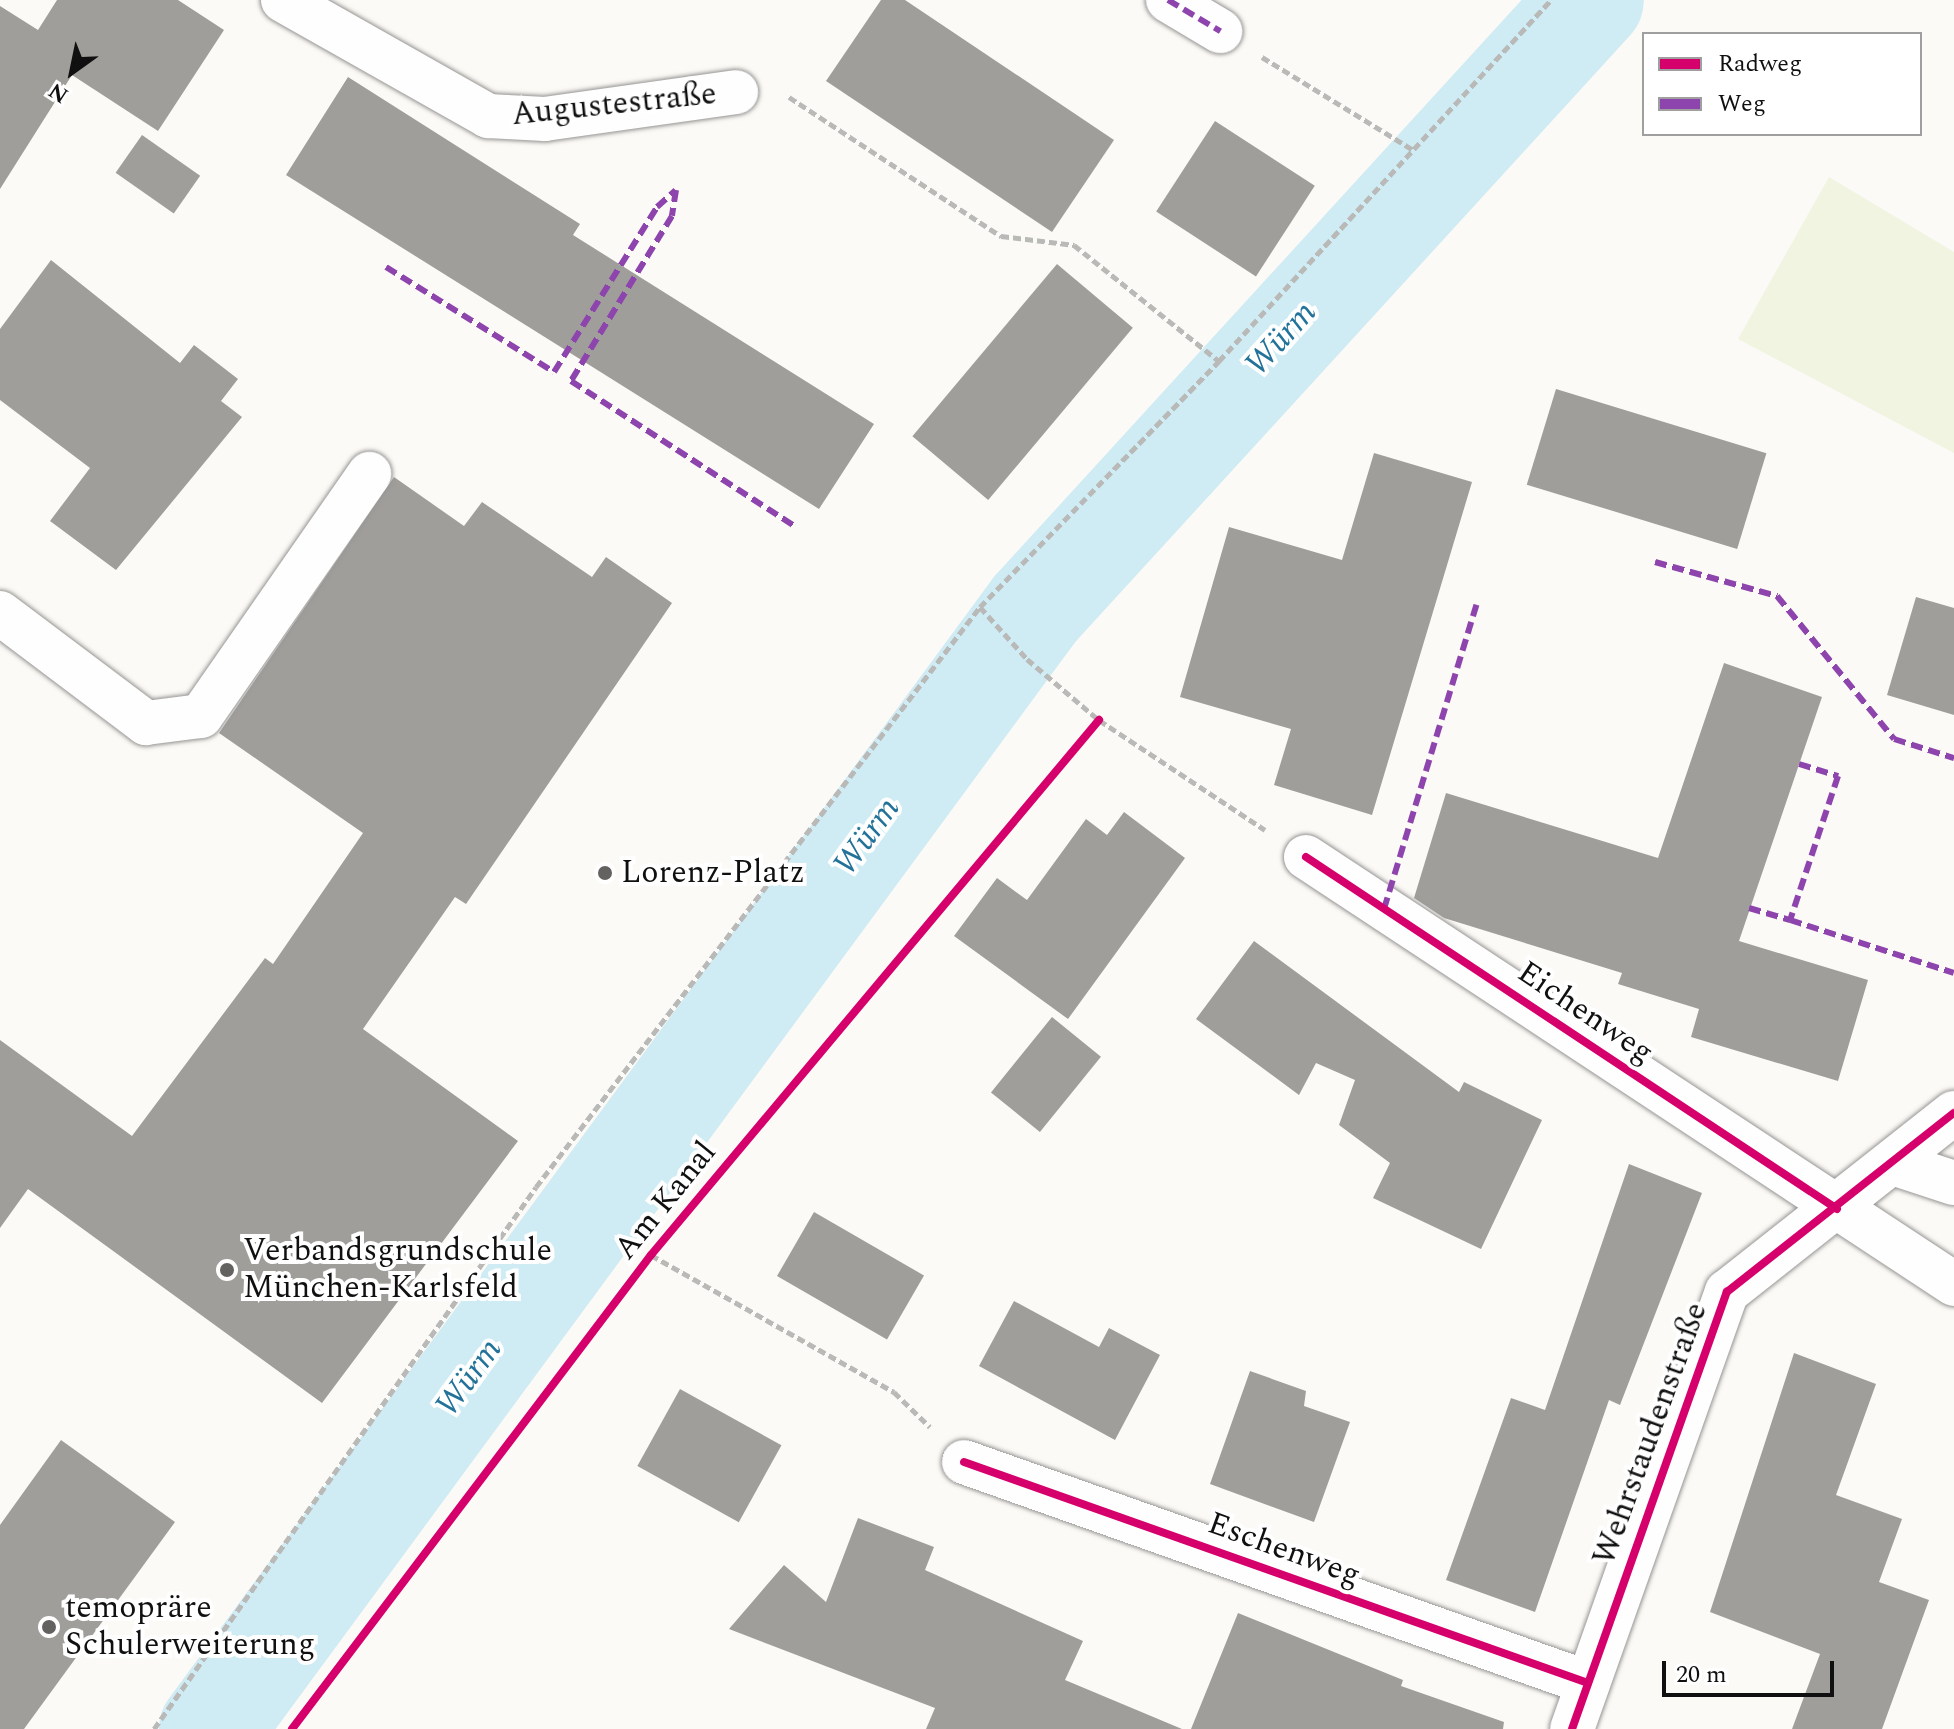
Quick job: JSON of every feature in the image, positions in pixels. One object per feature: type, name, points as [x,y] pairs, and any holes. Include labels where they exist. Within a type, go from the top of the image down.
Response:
[{"type":"street","name":"Augustestraße","points":[[283,0],[488,116],[545,119],[736,92]]},
{"type":"street","points":[[1168,0],[1220,31]]},
{"type":"street","points":[[0,613],[146,723],[201,716],[369,474]]},
{"type":"street","name":"Eichenweg","points":[[1306,857],[1954,1284]]},
{"type":"street","name":"Wehrstaudenstraße","points":[[1572,1729],[1727,1292],[1837,1209],[1954,1113]]},
{"type":"street","points":[[1893,1163],[1954,1183]]},
{"type":"street","name":"Eschenweg","points":[[964,1462],[1588,1683]]},
{"type":"path","points":[[154,1729],[536,1187],[980,607],[1219,361],[1551,0]]},
{"type":"path","points":[[1220,31],[1414,150]]},
{"type":"path","points":[[736,92],[786,95],[1001,236],[1074,245],[1219,361]]},
{"type":"path","points":[[980,607],[1027,659],[1099,720],[1306,857]]},
{"type":"path","points":[[651,1255],[894,1392],[964,1462]]},
{"type":"green space","points":[[1829,177],[1954,252],[1954,453],[1738,339]]},
{"type":"building","points":[[57,0],[178,0],[224,30],[158,131],[72,75],[0,189],[0,6],[38,30]]},
{"type":"building","points":[[881,0],[905,0],[1114,140],[1052,232],[826,81]]},
{"type":"building","points":[[348,77],[580,224],[573,235],[874,424],[819,509],[286,175]]},
{"type":"building","points":[[1215,121],[1315,186],[1256,276],[1156,212]]},
{"type":"building","points":[[142,135],[200,176],[174,213],[116,173]]},
{"type":"building","points":[[51,260],[180,363],[194,345],[238,379],[221,401],[242,417],[116,570],[50,521],[90,468],[0,400],[0,329]]},
{"type":"building","points":[[1057,264],[1133,328],[988,500],[912,436]]},
{"type":"building","points":[[1556,389],[1766,453],[1737,549],[1527,485]]},
{"type":"building","points":[[1374,453],[1472,482],[1372,815],[1274,785],[1291,729],[1180,697],[1229,527],[1342,560]]},
{"type":"building","points":[[394,477],[464,526],[482,502],[592,577],[606,557],[672,603],[466,904],[455,897],[363,1029],[518,1141],[322,1403],[28,1189],[0,1228],[0,1040],[132,1136],[265,958],[273,964],[363,833],[219,733]]},
{"type":"building","points":[[1916,597],[1954,608],[1954,715],[1887,695]]},
{"type":"building","points":[[1724,663],[1822,697],[1739,941],[1868,980],[1838,1081],[1691,1037],[1699,1009],[1618,984],[1622,973],[1444,918],[1414,898],[1446,793],[1658,858]]},
{"type":"building","points":[[1124,812],[1185,858],[1068,1019],[954,936],[997,878],[1027,900],[1086,819],[1107,835]]},
{"type":"building","points":[[1254,941],[1459,1092],[1464,1082],[1542,1120],[1481,1249],[1373,1198],[1390,1163],[1339,1125],[1355,1080],[1316,1063],[1299,1095],[1196,1019]]},
{"type":"building","points":[[1052,1017],[1101,1057],[1040,1132],[991,1092]]},
{"type":"building","points":[[1629,1164],[1702,1193],[1620,1405],[1609,1400],[1535,1612],[1446,1580],[1511,1398],[1545,1410]]},
{"type":"building","points":[[814,1212],[924,1276],[887,1340],[777,1276]]},
{"type":"building","points":[[1014,1301],[1099,1347],[1109,1328],[1160,1355],[1115,1440],[979,1366]]},
{"type":"building","points":[[1794,1353],[1876,1384],[1836,1495],[1902,1519],[1879,1582],[1929,1600],[1882,1729],[1792,1729],[1820,1654],[1710,1612]]},
{"type":"building","points":[[1250,1371],[1306,1391],[1304,1406],[1350,1422],[1314,1522],[1210,1484]]},
{"type":"building","points":[[680,1389],[781,1445],[739,1522],[637,1466]]},
{"type":"building","name":"temopräre Schulerweiterung","points":[[61,1440],[175,1522],[24,1729],[0,1729],[0,1525]]},
{"type":"building","points":[[858,1518],[934,1547],[925,1570],[1083,1641],[1065,1680],[1182,1729],[926,1729],[935,1708],[729,1629],[784,1565],[826,1602]]},
{"type":"building","points":[[1238,1613],[1403,1680],[1401,1686],[1504,1722],[1503,1729],[1191,1729]]},
{"type":"waterway","name":"Würm","points":[[211,1729],[1035,609],[1592,0]]},
{"type":"marked path","points":[[1168,0],[1220,31]]},
{"type":"marked path","points":[[676,190],[672,216],[571,381],[793,525]]},
{"type":"marked path","points":[[386,267],[554,372],[657,207],[676,190]]},
{"type":"marked path","points":[[1655,562],[1777,596],[1894,739],[1954,758]]},
{"type":"marked path","points":[[1384,909],[1477,602]]},
{"type":"marked path","points":[[1799,764],[1838,776],[1790,920],[1954,973]]},
{"type":"marked path","points":[[1749,908],[1790,920]]},
{"type":"cycle path","name":"Am Kanal","points":[[292,1729],[651,1255],[1099,720]]},
{"type":"cycle path","points":[[1306,857],[1837,1209]]},
{"type":"cycle path","points":[[1572,1729],[1727,1292],[1954,1113]]},
{"type":"cycle path","points":[[964,1462],[1588,1683]]},
{"type":"place","name":"Lorenz-Platz","points":[[605,873]]},
{"type":"place","name":"Verbandsgrundschule München-Karlsfeld","points":[[227,1270]]},
{"type":"place","name":"temopräre Schulerweiterung","points":[[49,1627]]}]
